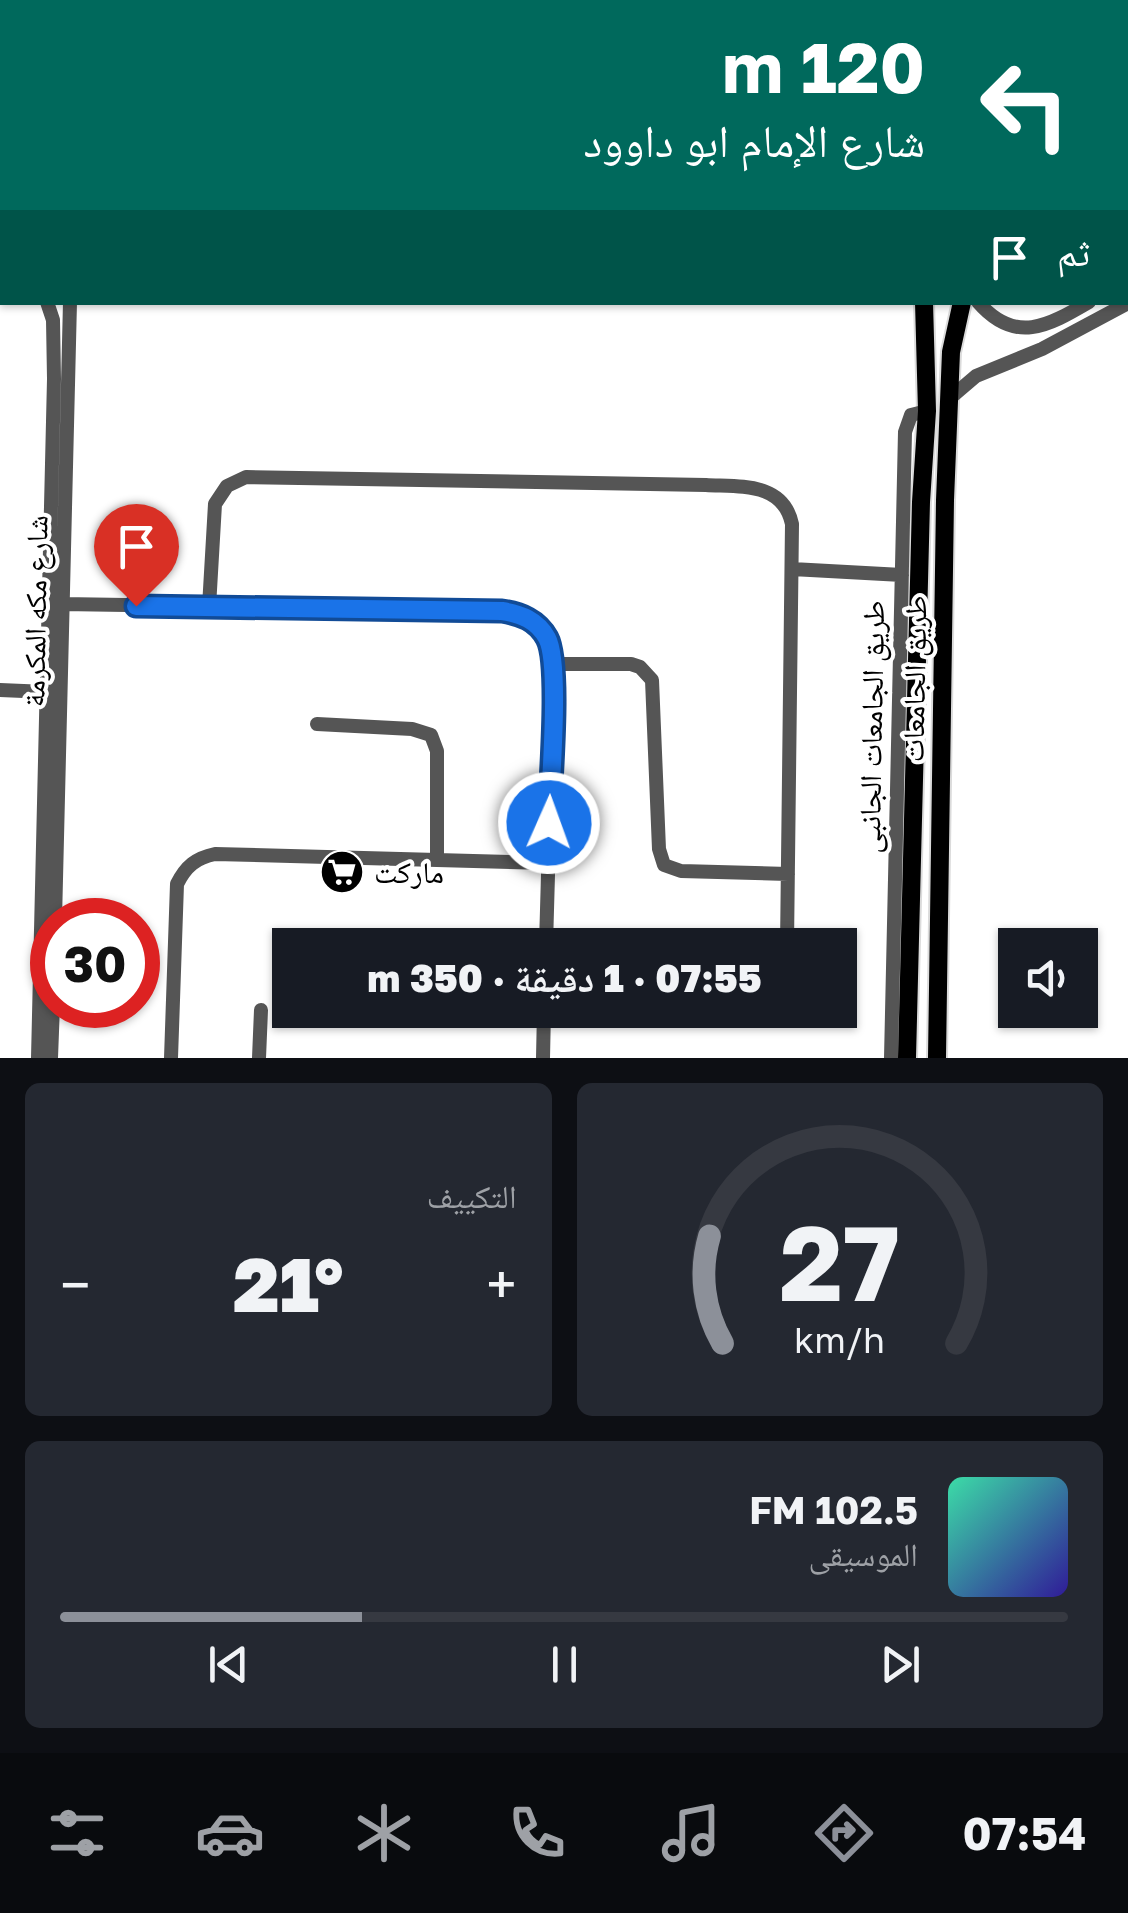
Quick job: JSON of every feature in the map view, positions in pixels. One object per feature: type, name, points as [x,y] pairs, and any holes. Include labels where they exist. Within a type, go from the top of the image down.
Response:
[{"type":"main road","name":"طريق الجامعات","points":[[907,1058],[911,575],[927,411],[924,305]]},
{"type":"main road","name":"طريق الجامعات","points":[[937,1058],[949,406],[951,352],[961,305]]},
{"type":"main road","points":[[927,411],[949,406]]},
{"type":"main road","points":[[908,1030],[938,1033]]},
{"type":"street","name":"شارع مكه المكرمة","points":[[38,1058],[62,604],[61,379],[48,305]]},
{"type":"street","name":"شارع مكه المكرمة","points":[[53,898],[47,692],[61,379],[70,305]]},
{"type":"street","points":[[981,305],[998,321],[1023,328],[1049,323],[1084,305]]},
{"type":"street","points":[[949,406],[976,376],[1042,349],[1120,305]]},
{"type":"street","points":[[210,606],[214,504],[226,486],[246,478],[752,488],[775,494],[790,512],[792,569],[787,928]]},
{"type":"street","points":[[792,569],[911,575]]},
{"type":"street","name":"طريق الجامعات الجانبى","points":[[891,1058],[911,575]]},
{"type":"street","points":[[62,604],[518,614],[533,621],[544,633],[554,664],[546,928]]},
{"type":"street","points":[[554,664],[631,664],[647,672],[652,680],[659,850],[664,865],[682,871],[788,874]]},
{"type":"street","points":[[0,690],[47,692]]},
{"type":"street","points":[[317,724],[423,730],[431,735],[437,751],[438,860]]},
{"type":"street","points":[[172,1058],[175,896],[183,872],[192,863],[216,854],[548,863]]},
{"type":"street","points":[[259,1058],[261,1010]]},
{"type":"street","points":[[51,1058],[52,1028]]},
{"type":"street","points":[[543,1058],[544,1028]]},
{"type":"place","name":"ماركت","points":[[342,872]]},
{"type":"route","points":[[136,606],[502,611],[533,621],[552,648],[554,664],[549,823]]}]
